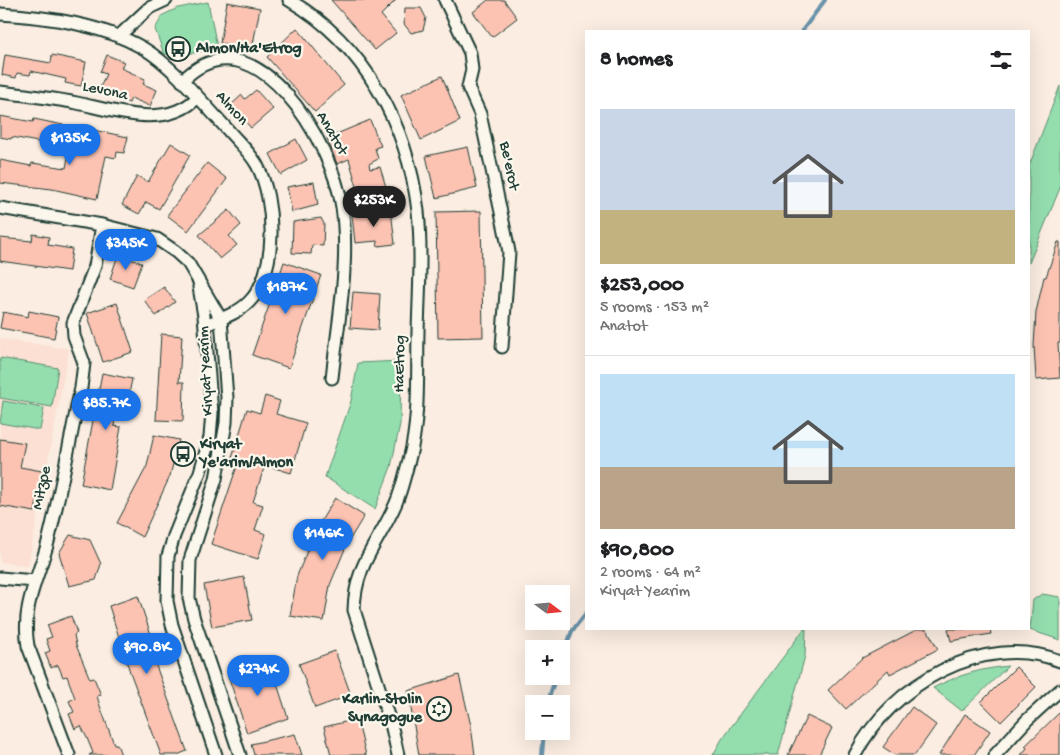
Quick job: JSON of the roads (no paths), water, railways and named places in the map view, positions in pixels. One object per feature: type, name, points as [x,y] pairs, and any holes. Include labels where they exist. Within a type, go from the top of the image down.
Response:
[{"type":"street","points":[[120,36],[149,8],[166,0]]},
{"type":"street","name":"HaEtrog","points":[[289,0],[312,13],[335,34],[360,62],[386,102],[400,135],[411,170],[418,212],[416,421],[410,457],[396,503],[359,572],[354,592],[354,610],[392,728],[398,755]]},
{"type":"street","name":"Be'erot","points":[[445,0],[470,54],[472,70],[468,87],[480,114],[506,231],[509,252],[502,347]]},
{"type":"street","name":"Almon","points":[[0,14],[29,16],[68,23],[120,36],[145,49],[182,81],[257,165],[266,194],[271,229],[266,271],[260,288],[249,302],[238,311],[205,325]]},
{"type":"street","name":"Anatot","points":[[182,81],[204,63],[218,58],[235,59],[252,64],[264,72],[288,96],[310,128],[329,162],[341,200],[344,241],[332,378]]},
{"type":"street","name":"Levona","points":[[0,92],[144,116],[175,111],[192,104],[198,98]]},
{"type":"street","name":"Kiryat Yearim","points":[[0,208],[102,225],[157,239],[188,263],[221,319],[228,398],[225,431],[216,478],[190,560],[189,598],[194,619],[240,755]]},
{"type":"street","name":"Mitzpe","points":[[69,755],[28,646],[25,627],[26,612],[48,542],[81,388],[84,364],[74,336],[73,323],[95,266],[102,225]]},
{"type":"street","name":"Kiryat Yearim","points":[[196,278],[205,325],[212,413],[210,437],[200,472],[174,536],[168,556],[166,577],[167,601],[172,625],[216,755]]},
{"type":"street","points":[[0,578],[35,581]]},
{"type":"street","points":[[855,755],[862,741],[879,719],[900,700],[946,669],[969,659],[1011,652],[1046,655],[1060,661]]},
{"type":"street","points":[[996,755],[1026,720],[1060,690]]},
{"type":"waterway","points":[[803,30],[825,0]]},
{"type":"waterway","points":[[569,640],[572,631],[585,614]]},
{"type":"waterway","points":[[550,695],[553,685]]},
{"type":"waterway","points":[[542,755],[543,740]]},
{"type":"place","name":"Almon/Ha'Etrog","points":[[178,49]]},
{"type":"place","name":"Kiryat Ye'arim/Almon","points":[[183,454]]},
{"type":"place","name":"Karlin-Stolin Synagogue","points":[[439,709]]}]
